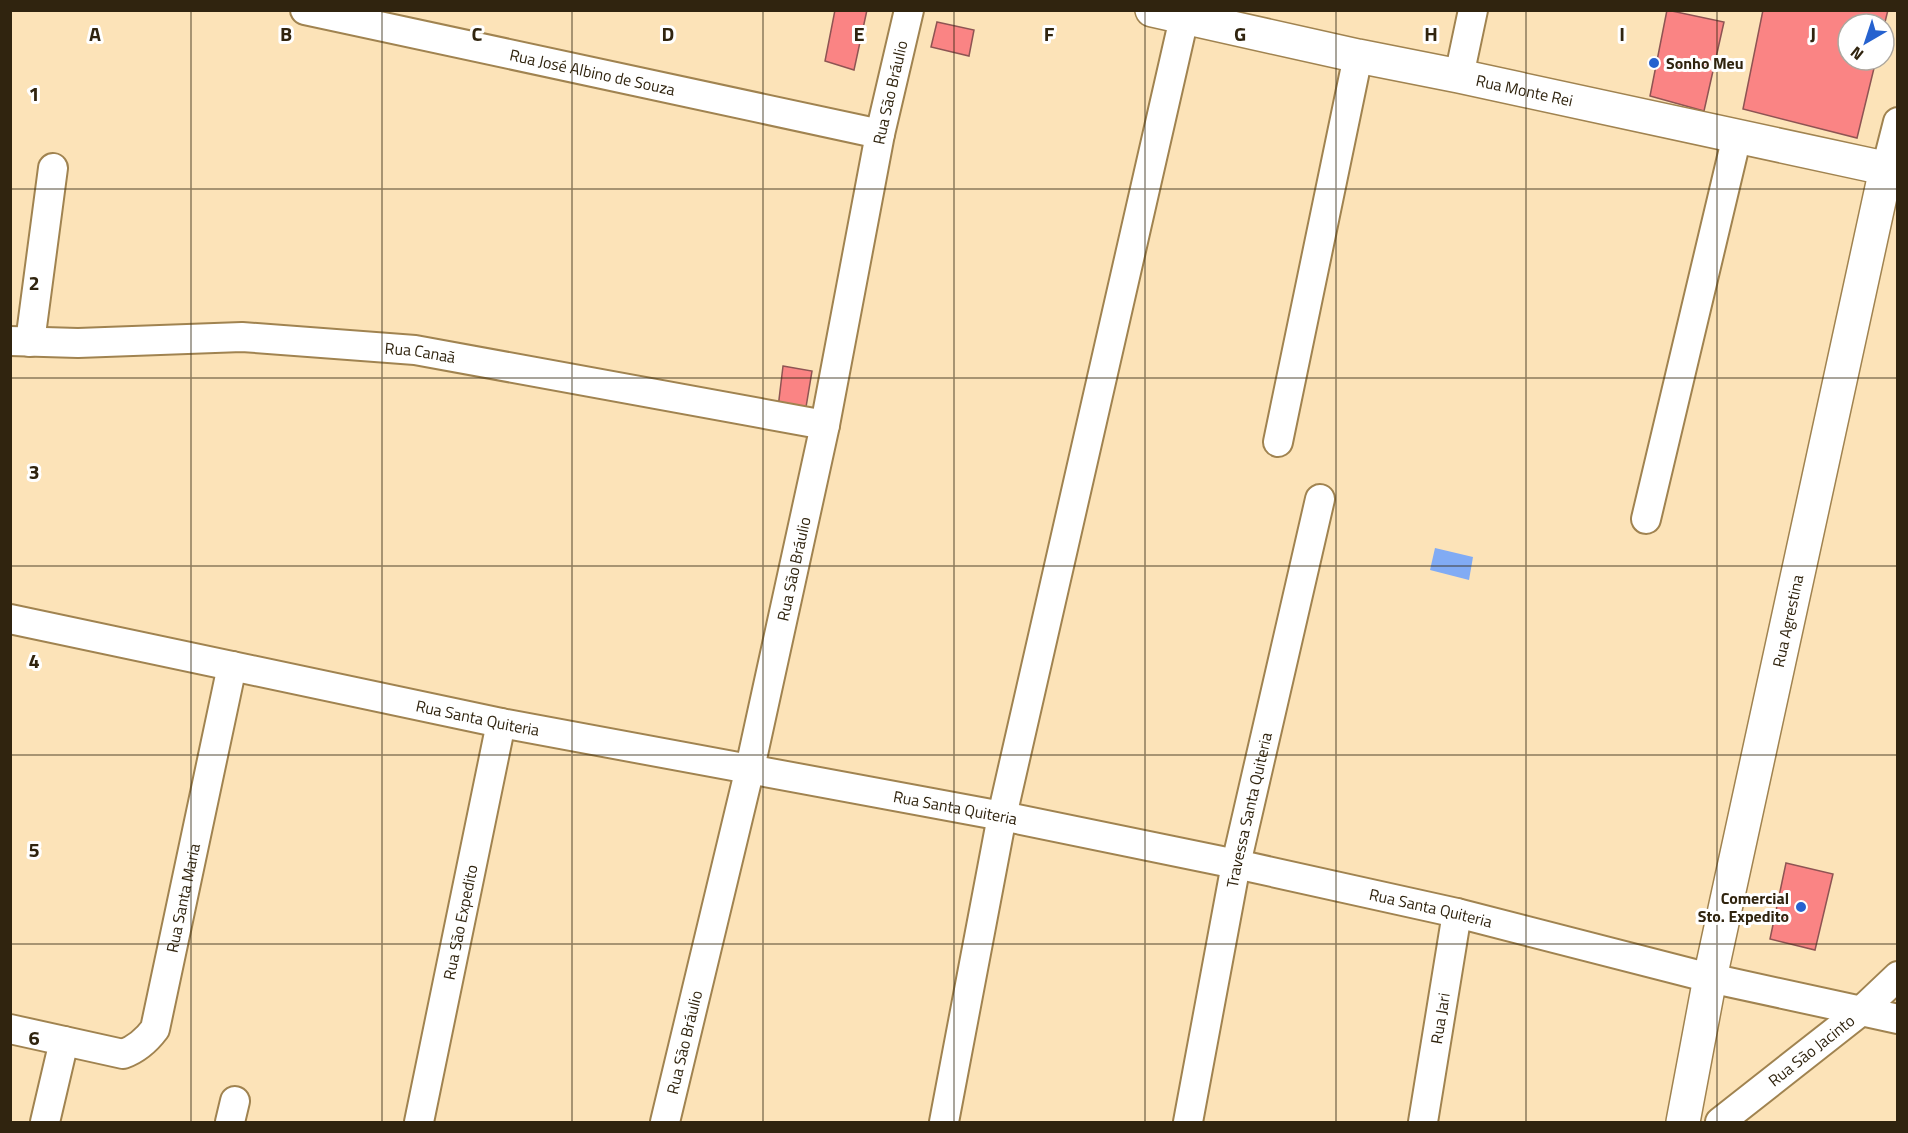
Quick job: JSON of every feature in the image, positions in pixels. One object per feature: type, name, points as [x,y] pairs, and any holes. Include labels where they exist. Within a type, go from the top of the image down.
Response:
[{"type":"street","name":"Rua José Albino de Souza","points":[[306,10],[880,134]]},
{"type":"street","name":"Rua São Bráulio","points":[[665,1122],[750,768],[825,425],[880,134],[909,10]]},
{"type":"street","name":"Rua Monte Rei","points":[[1152,10],[1892,170]]},
{"type":"street","points":[[1459,76],[1473,10]]},
{"type":"street","points":[[944,1122],[1002,816],[1184,18]]},
{"type":"street","points":[[1278,442],[1358,56]]},
{"type":"street","name":"Rua Agrestina","points":[[1683,1122],[1710,978],[1892,170],[1898,122]]},
{"type":"street","points":[[1646,519],[1737,136]]},
{"type":"street","points":[[20,341],[53,168]]},
{"type":"street","name":"Rua Canaã","points":[[20,341],[78,343],[242,337],[415,350],[825,425]]},
{"type":"street","name":"Travessa Santa Quiteria","points":[[1188,1122],[1236,864],[1320,499]]},
{"type":"street","name":"Rua Santa Quiteria","points":[[10,618],[501,723],[1002,816],[1236,864],[1457,913],[1710,978],[1898,1019]]},
{"type":"street","name":"Rua Santa Maria","points":[[10,1029],[123,1054],[135,1050],[155,1029],[232,666]]},
{"type":"street","name":"Rua São Expedito","points":[[419,1122],[501,723]]},
{"type":"street","name":"Rua Jari","points":[[1423,1122],[1457,913]]},
{"type":"street","name":"Rua São Jacinto","points":[[1720,1122],[1860,1012],[1898,976]]},
{"type":"street","points":[[45,1122],[64,1041]]},
{"type":"water","points":[[1435,548],[1473,557],[1469,580],[1430,570]]},
{"type":"building","points":[[835,10],[867,10],[854,70],[825,61]]},
{"type":"building","points":[[1667,10],[1724,22],[1704,111],[1650,96]]},
{"type":"building","points":[[1763,10],[1888,10],[1888,12],[1836,12],[1836,72],[1873,72],[1857,138],[1743,109]]},
{"type":"building","points":[[937,22],[974,30],[969,56],[931,47]]},
{"type":"building","points":[[783,366],[812,371],[805,413],[778,408]]},
{"type":"building","name":"Comercial Sto. Expedito","points":[[1786,863],[1833,874],[1815,950],[1770,939]]},
{"type":"place","name":"Sonho Meu","points":[[1654,63]]},
{"type":"place","name":"Comercial Sto. Expedito","points":[[1801,907]]}]
